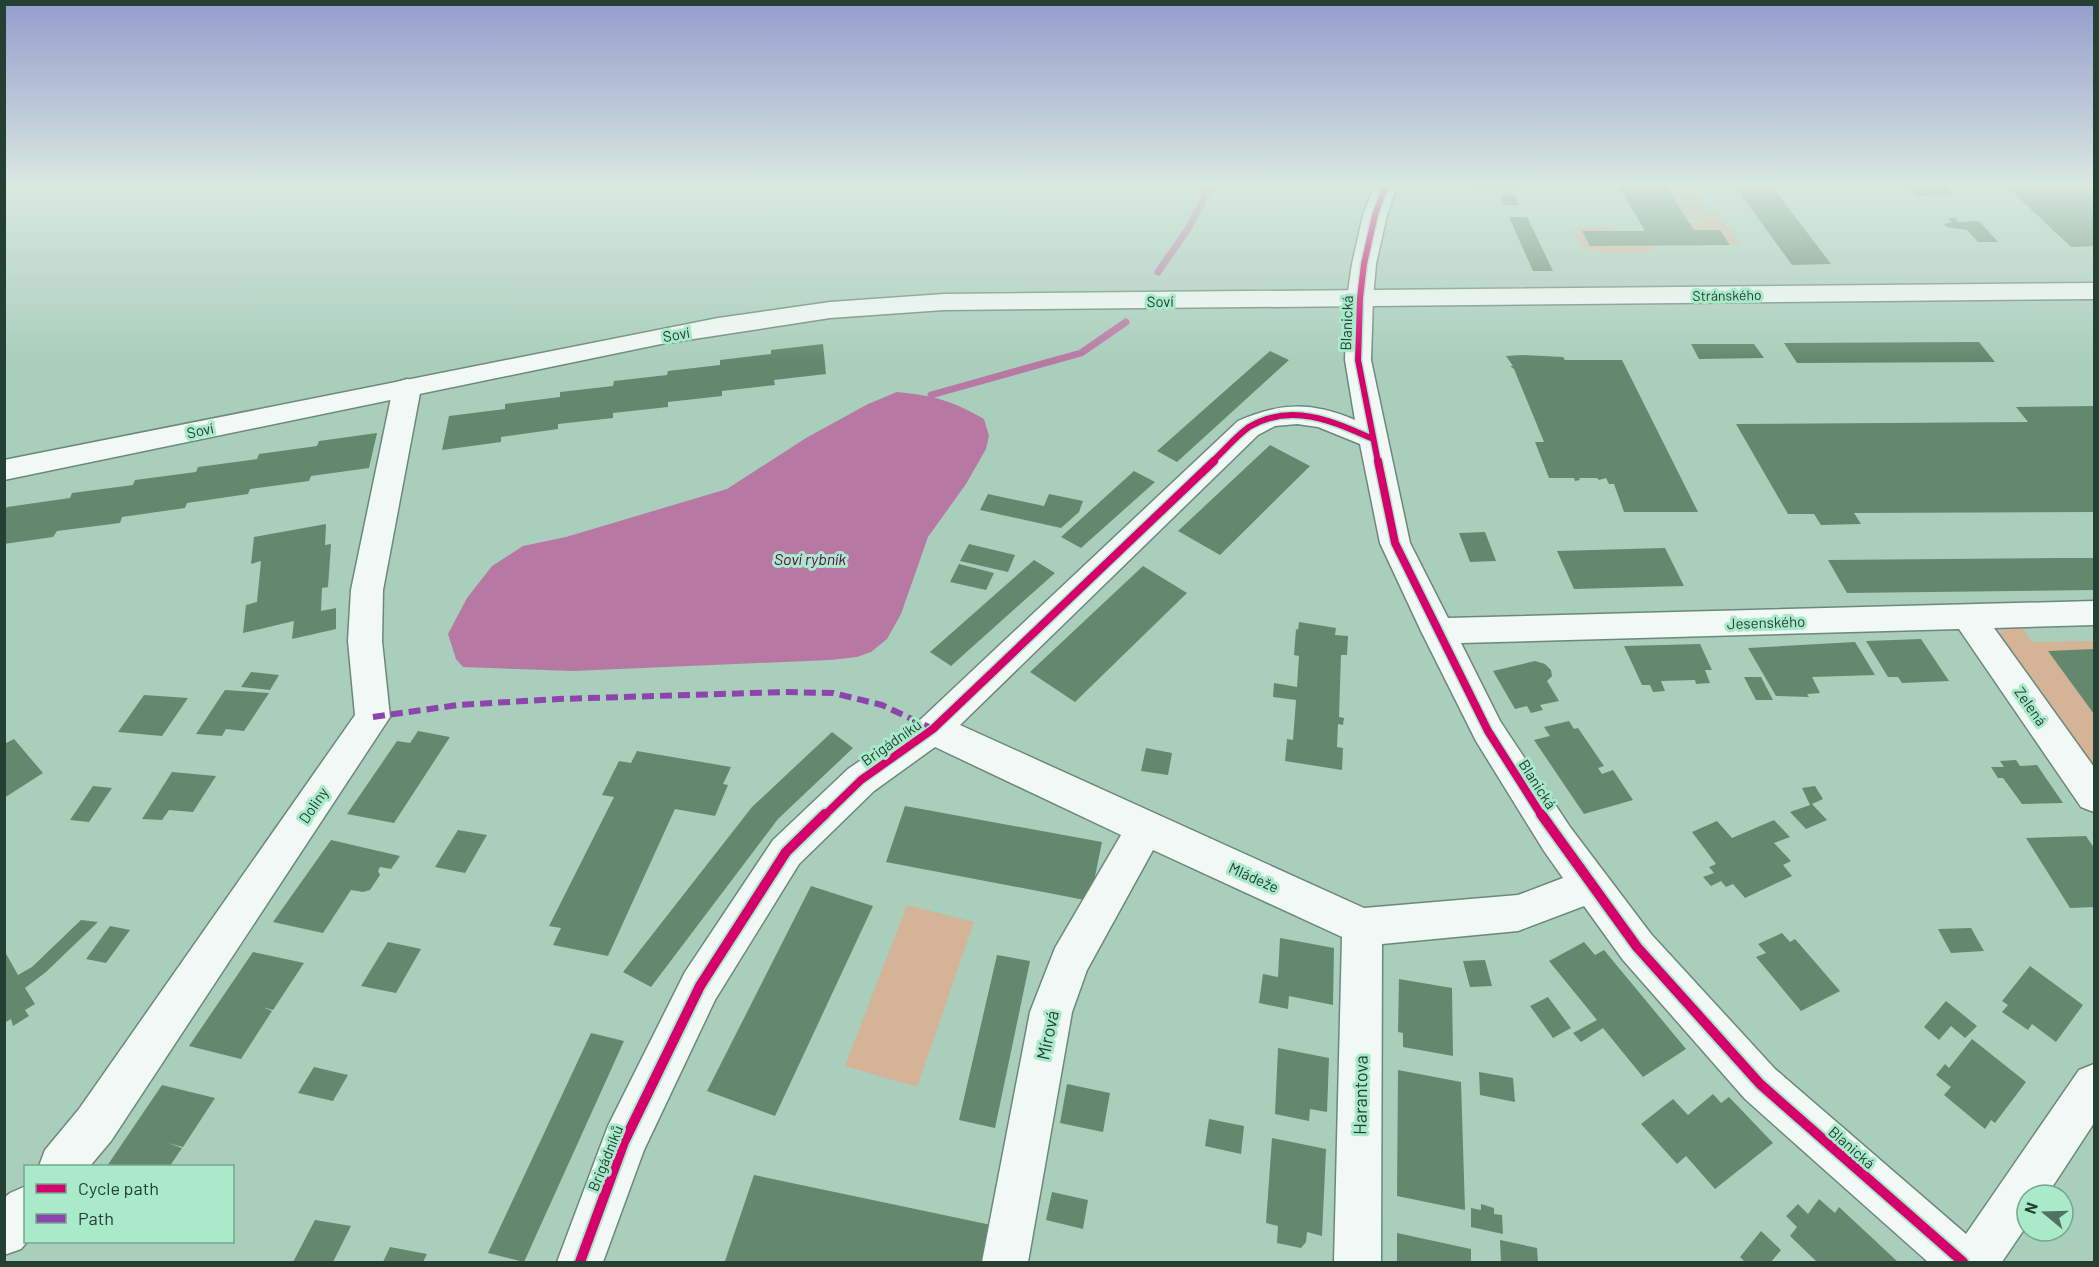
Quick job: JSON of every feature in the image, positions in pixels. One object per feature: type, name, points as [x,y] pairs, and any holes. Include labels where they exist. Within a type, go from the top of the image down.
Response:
[{"type":"street","name":"Blanická","points":[[1368,244],[1360,298],[1358,360],[1395,543],[1488,731],[1557,838],[1637,947],[1760,1084],[1963,1263]]},
{"type":"street","name":"Stránského","points":[[1360,298],[2094,291]]},
{"type":"street","name":"Soví","points":[[4,471],[618,344],[845,307],[944,302],[1360,298]]},
{"type":"street","name":"Brigádníků","points":[[580,1263],[624,1142],[700,986],[786,852],[861,780],[933,729],[1236,438],[1264,419],[1281,414],[1302,413],[1341,398],[1363,383]]},
{"type":"street","name":"Doliny","points":[[64,1165],[95,1125],[373,717],[365,641],[367,590],[407,388]]},
{"type":"street","name":"Brigádníků","points":[[1302,413],[1373,439]]},
{"type":"street","name":"Jesenského","points":[[1437,631],[2094,614]]},
{"type":"street","name":"Zelená","points":[[1968,617],[2094,796]]},
{"type":"street","name":"Mládeže","points":[[933,729],[1013,768],[1362,927],[1518,913],[1592,886]]},
{"type":"street","name":"Mírová","points":[[1005,1263],[1051,1012],[1061,981],[1145,828]]},
{"type":"street","name":"Harantova","points":[[1357,1263],[1362,927]]},
{"type":"street","points":[[1975,1263],[2094,1085]]},
{"type":"street","points":[[4,1233],[24,1211]]},
{"type":"shaded area","points":[[1582,244],[1653,246],[1657,252],[1608,253]]},
{"type":"shaded area","points":[[2021,625],[2032,642],[2094,641],[2094,778],[2009,660],[1999,634],[2006,627]]},
{"type":"shaded area","points":[[907,905],[974,922],[917,1087],[845,1066]]},
{"type":"water","name":"Soví rybník","points":[[897,392],[933,397],[962,407],[984,419],[989,436],[986,449],[966,484],[928,537],[901,614],[887,639],[871,652],[857,657],[830,660],[573,671],[463,667],[456,659],[448,634],[467,598],[492,566],[523,546],[566,537],[727,489],[806,438],[868,404]]},
{"type":"building","points":[[1521,244],[1540,244],[1553,271],[1533,271]]},
{"type":"building","points":[[1589,244],[1730,245],[1590,246]]},
{"type":"building","points":[[1777,244],[1816,244],[1831,264],[1792,265]]},
{"type":"building","points":[[2068,244],[2094,244],[2094,246],[2071,247]]},
{"type":"building","points":[[1979,342],[1995,362],[1797,363],[1784,343]]},
{"type":"building","points":[[823,344],[826,374],[774,380],[775,385],[722,391],[722,396],[668,402],[668,407],[613,413],[613,418],[558,424],[558,429],[501,437],[501,442],[442,450],[449,416],[505,409],[505,404],[560,397],[560,392],[613,386],[614,381],[667,375],[668,371],[720,365],[720,360],[771,354],[771,350]]},
{"type":"building","points":[[1691,344],[1754,344],[1764,358],[1699,359]]},
{"type":"building","points":[[1270,351],[1289,360],[1177,462],[1157,451]]},
{"type":"building","points":[[1506,356],[1563,357],[1565,360],[1622,360],[1698,512],[1624,512],[1614,484],[1609,484],[1606,478],[1599,480],[1579,478],[1580,480],[1575,481],[1574,478],[1549,478],[1535,442],[1544,442],[1514,369],[1510,366],[1513,366]]},
{"type":"building","points":[[2094,406],[2094,512],[1854,513],[1861,524],[1821,525],[1814,514],[1788,514],[1736,424],[2028,422],[2016,407]]},
{"type":"building","points":[[377,433],[369,468],[311,476],[309,481],[250,489],[248,494],[187,503],[185,508],[122,517],[120,523],[57,531],[53,537],[4,544],[4,512],[7,507],[70,498],[72,493],[133,485],[135,480],[196,472],[198,467],[257,459],[259,454],[317,446],[319,441]]},
{"type":"building","points":[[1270,445],[1310,466],[1220,555],[1178,531]]},
{"type":"building","points":[[1134,471],[1155,482],[1081,548],[1061,537]]},
{"type":"building","points":[[988,494],[1044,506],[1049,494],[1083,501],[1079,512],[1061,528],[980,510]]},
{"type":"building","points":[[326,524],[325,545],[331,544],[328,587],[322,588],[321,611],[336,608],[336,629],[292,639],[294,621],[243,633],[246,605],[257,602],[261,561],[251,564],[254,537]]},
{"type":"building","points":[[1485,532],[1496,561],[1470,562],[1459,533]]},
{"type":"building","points":[[969,544],[1015,555],[1008,572],[960,561]]},
{"type":"building","points":[[1665,548],[1684,586],[1574,589],[1557,551]]},
{"type":"building","points":[[2094,558],[2094,590],[1847,593],[1828,560]]},
{"type":"building","points":[[1034,560],[1055,573],[951,666],[930,652]]},
{"type":"building","points":[[959,564],[994,573],[986,590],[950,582]]},
{"type":"building","points":[[1143,566],[1187,593],[1075,702],[1030,672]]},
{"type":"building","points":[[1299,622],[1336,628],[1335,635],[1348,636],[1347,655],[1341,655],[1339,717],[1344,718],[1343,725],[1338,724],[1337,747],[1343,748],[1342,770],[1285,761],[1287,739],[1293,740],[1296,700],[1273,697],[1274,683],[1297,687],[1299,656],[1294,655],[1296,629],[1298,630]]},
{"type":"building","points":[[1921,639],[1949,681],[1902,683],[1898,677],[1888,677],[1866,641]]},
{"type":"building","points":[[1855,642],[1875,675],[1812,677],[1820,693],[1807,694],[1809,697],[1776,696],[1748,648]]},
{"type":"building","points":[[1700,644],[1712,670],[1705,670],[1710,683],[1696,684],[1695,680],[1661,681],[1665,691],[1653,692],[1650,685],[1642,685],[1624,646]]},
{"type":"building","points":[[2094,649],[2094,714],[2048,651]]},
{"type":"building","points":[[1535,661],[1545,664],[1551,670],[1552,676],[1547,681],[1559,701],[1540,705],[1543,710],[1531,713],[1527,706],[1515,709],[1493,671]]},
{"type":"building","points":[[251,672],[279,675],[270,690],[241,687]]},
{"type":"building","points":[[1744,677],[1761,677],[1773,700],[1756,700]]},
{"type":"building","points":[[225,690],[269,693],[244,731],[226,729],[222,736],[196,734]]},
{"type":"building","points":[[144,695],[188,698],[162,736],[118,732]]},
{"type":"building","points":[[1569,721],[1574,729],[1578,728],[1604,766],[1598,768],[1602,774],[1613,770],[1633,800],[1584,814],[1534,740],[1550,736],[1544,727]]},
{"type":"building","points":[[418,731],[450,737],[394,823],[347,814],[397,741],[410,743]]},
{"type":"building","points":[[832,732],[853,748],[778,819],[651,987],[623,972],[752,807]]},
{"type":"building","points":[[14,739],[43,773],[4,798],[4,744]]},
{"type":"building","points":[[1146,748],[1172,753],[1168,775],[1141,771]]},
{"type":"building","points":[[637,751],[731,767],[723,784],[728,785],[715,816],[675,809],[608,956],[553,945],[561,928],[549,926],[614,797],[602,795],[619,761],[631,763]]},
{"type":"building","points":[[2016,760],[2020,766],[2037,765],[2063,803],[2022,804],[2003,778],[1998,778],[1991,767],[2004,767],[2000,761]]},
{"type":"building","points":[[172,772],[216,776],[193,812],[169,810],[162,820],[142,819]]},
{"type":"building","points":[[93,786],[112,788],[89,822],[70,820]]},
{"type":"building","points":[[1815,786],[1823,799],[1812,804],[1827,820],[1806,829],[1790,812],[1810,805],[1802,788]]},
{"type":"building","points":[[905,806],[1102,842],[1090,901],[886,862]]},
{"type":"building","points":[[1774,820],[1790,837],[1774,843],[1791,861],[1783,865],[1792,876],[1745,898],[1733,884],[1726,887],[1721,881],[1711,886],[1703,877],[1714,873],[1709,867],[1716,864],[1692,832],[1717,821],[1732,838]]},
{"type":"building","points":[[458,830],[487,835],[465,873],[435,867]]},
{"type":"building","points":[[2086,836],[2094,848],[2094,907],[2070,908],[2026,838]]},
{"type":"building","points":[[331,840],[400,856],[391,869],[380,867],[378,871],[380,875],[370,890],[363,892],[351,890],[323,933],[273,922]]},
{"type":"building","points":[[811,886],[873,906],[775,1116],[707,1091]]},
{"type":"building","points":[[81,920],[98,922],[46,972],[25,988],[35,1004],[25,1010],[29,1016],[13,1026],[11,1019],[4,1023],[4,950],[18,975],[32,967]]},
{"type":"building","points":[[110,926],[130,930],[106,963],[86,959]]},
{"type":"building","points":[[1971,928],[1984,951],[1951,953],[1938,929]]},
{"type":"building","points":[[1782,933],[1790,942],[1795,939],[1840,991],[1801,1011],[1756,957],[1766,953],[1758,944]]},
{"type":"building","points":[[1280,938],[1334,948],[1333,1005],[1289,996],[1288,1009],[1259,1003],[1263,974],[1278,977]]},
{"type":"building","points":[[388,942],[421,949],[396,993],[361,986]]},
{"type":"building","points":[[1584,942],[1595,955],[1604,950],[1686,1049],[1643,1077],[1603,1028],[1581,1042],[1573,1033],[1597,1020],[1549,961]]},
{"type":"building","points":[[253,952],[304,963],[273,1010],[262,1007],[272,1011],[241,1059],[189,1046]]},
{"type":"building","points":[[997,955],[1030,961],[995,1128],[959,1120]]},
{"type":"building","points":[[1485,960],[1492,986],[1470,987],[1463,961]]},
{"type":"building","points":[[2030,966],[2083,1005],[2056,1042],[2032,1024],[2028,1030],[2002,1012],[2008,1005],[2002,1001]]},
{"type":"building","points":[[1399,979],[1452,988],[1453,1056],[1403,1047],[1403,1033],[1398,1032]]},
{"type":"building","points":[[1548,997],[1571,1028],[1553,1038],[1530,1006]]},
{"type":"building","points":[[1946,1001],[1977,1026],[1965,1038],[1951,1026],[1939,1040],[1924,1027]]},
{"type":"building","points":[[591,1033],[624,1041],[524,1262],[488,1253]]},
{"type":"building","points":[[1972,1039],[2026,1082],[1995,1123],[1991,1120],[1985,1129],[1944,1095],[1951,1087],[1936,1075],[1945,1064],[1949,1068]]},
{"type":"building","points":[[1278,1048],[1329,1058],[1327,1112],[1310,1109],[1309,1121],[1275,1114]]},
{"type":"building","points":[[314,1067],[348,1075],[333,1101],[298,1093]]},
{"type":"building","points":[[1398,1070],[1461,1082],[1465,1210],[1397,1196]]},
{"type":"building","points":[[1479,1072],[1513,1078],[1515,1102],[1480,1095]]},
{"type":"building","points":[[1067,1084],[1110,1093],[1103,1132],[1060,1123]]},
{"type":"building","points":[[162,1085],[215,1098],[183,1147],[168,1143],[182,1148],[171,1165],[108,1165]]},
{"type":"building","points":[[1713,1094],[1721,1103],[1729,1097],[1773,1143],[1715,1189],[1686,1156],[1677,1164],[1641,1124],[1673,1099],[1688,1115]]},
{"type":"building","points":[[1209,1119],[1244,1126],[1241,1154],[1205,1146]]},
{"type":"building","points":[[1272,1138],[1326,1149],[1322,1236],[1307,1232],[1306,1242],[1301,1248],[1277,1243],[1278,1226],[1266,1223]]},
{"type":"building","points":[[754,1175],[996,1226],[988,1262],[725,1261]]},
{"type":"building","points":[[1052,1192],[1088,1200],[1083,1229],[1046,1220]]},
{"type":"building","points":[[1819,1199],[1835,1213],[1839,1207],[1898,1262],[1817,1262],[1790,1236],[1797,1227],[1786,1216],[1798,1204],[1808,1214]]},
{"type":"building","points":[[1481,1204],[1494,1208],[1494,1214],[1502,1215],[1503,1234],[1471,1227],[1471,1208],[1481,1210]]},
{"type":"building","points":[[315,1220],[351,1226],[333,1262],[293,1262]]},
{"type":"building","points":[[1761,1231],[1781,1250],[1771,1262],[1745,1262],[1740,1257]]},
{"type":"building","points":[[1397,1233],[1471,1249],[1471,1262],[1397,1262]]},
{"type":"building","points":[[1500,1240],[1537,1248],[1538,1262],[1501,1262]]},
{"type":"building","points":[[390,1247],[427,1254],[423,1262],[383,1262]]},
{"type":"waterway","points":[[1158,272],[1177,244]]},
{"type":"waterway","points":[[931,395],[1081,353],[1126,322]]},
{"type":"marked path","points":[[373,717],[458,705],[559,699],[785,692],[833,693],[882,705],[933,729]]},
{"type":"cycle path","points":[[1368,244],[1360,298],[1358,360],[1395,543],[1488,731],[1557,839],[1637,947],[1760,1084],[1963,1262]]},
{"type":"cycle path","points":[[580,1262],[624,1142],[700,986],[786,852],[861,780],[933,729],[1248,428],[1265,420],[1297,414],[1326,420],[1373,439]]}]
